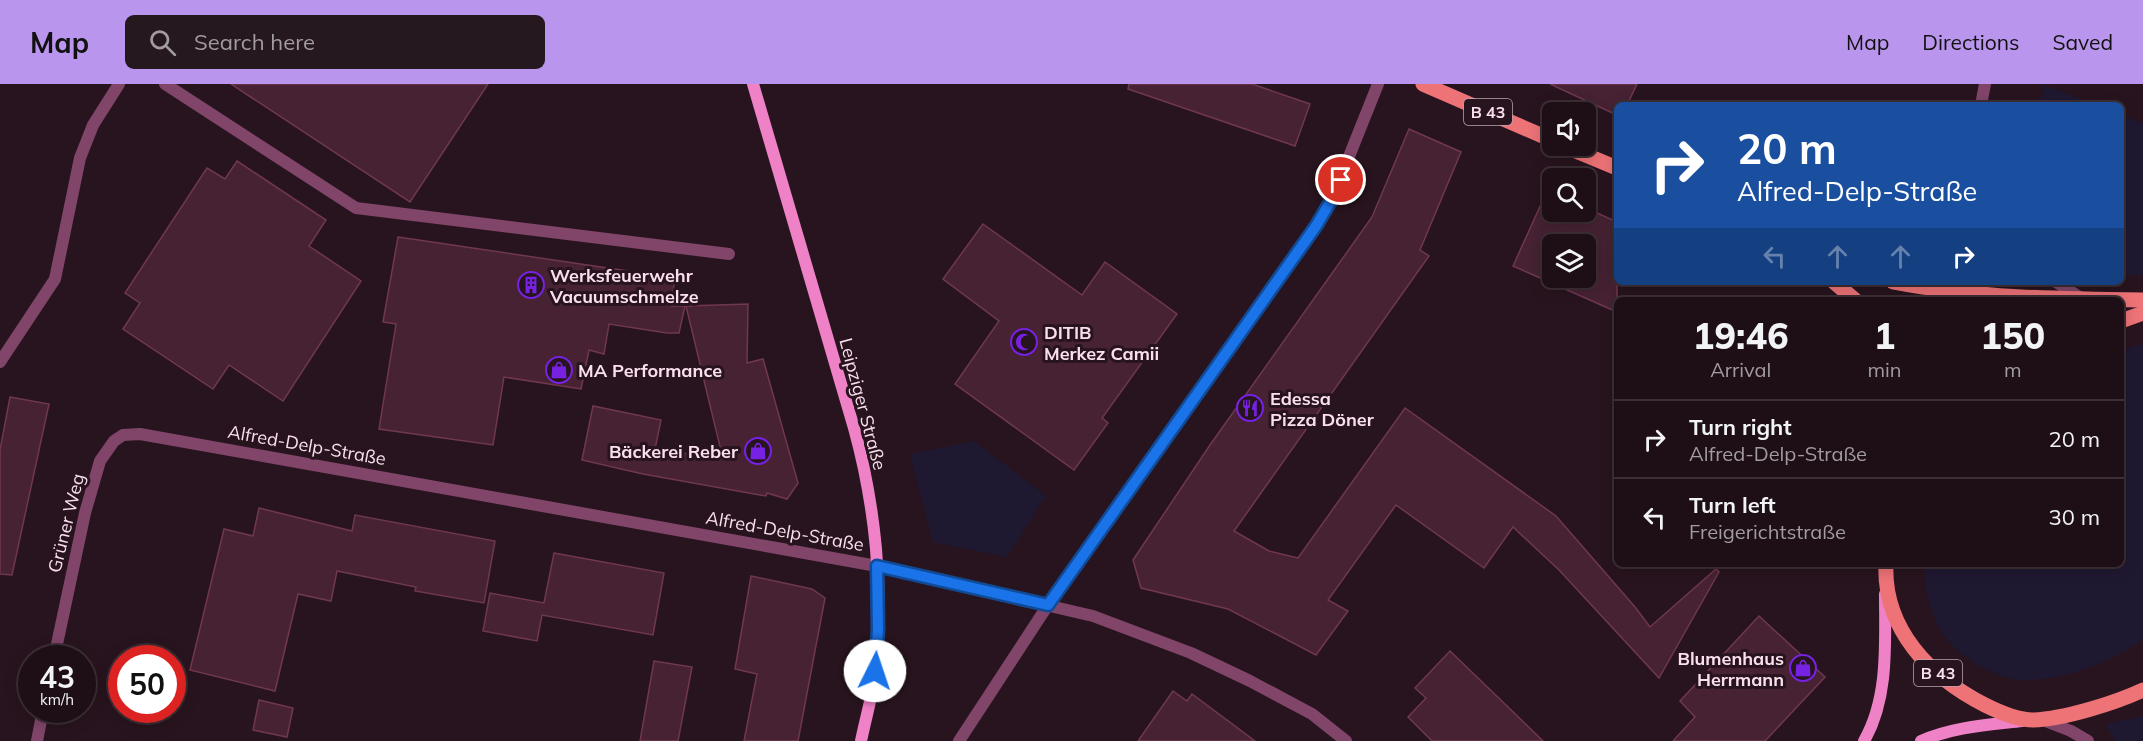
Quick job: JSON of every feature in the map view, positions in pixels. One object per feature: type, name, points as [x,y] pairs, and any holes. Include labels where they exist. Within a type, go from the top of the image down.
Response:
[{"type":"main road","name":"Leipziger Straße","points":[[753,84],[859,445],[877,566],[878,629],[875,671],[861,741]]},
{"type":"main road","name":"B 43","points":[[1423,84],[1542,136]]},
{"type":"main road","points":[[1588,156],[1614,167]]},
{"type":"main road","points":[[1838,285],[1852,297]]},
{"type":"main road","points":[[1940,286],[1974,294],[2054,297]]},
{"type":"main road","points":[[2124,299],[2143,300]]},
{"type":"main road","points":[[2124,320],[2143,314]]},
{"type":"main road","name":"B 43","points":[[1886,567],[1885,584],[1899,627],[1924,661],[1947,681],[2003,713],[2035,719],[2081,711],[2143,690]]},
{"type":"main road","points":[[1864,741],[1872,727],[1881,700],[1885,584]]},
{"type":"main road","points":[[1921,741],[1936,734],[1963,728],[2035,719]]},
{"type":"street","points":[[0,362],[55,279],[80,158],[93,125],[119,84]]},
{"type":"street","points":[[165,84],[356,208],[729,254]]},
{"type":"street","points":[[959,741],[1048,605],[1316,226],[1332,199],[1378,84]]},
{"type":"street","points":[[1982,102],[1986,84]]},
{"type":"street","points":[[1986,84],[1987,102]]},
{"type":"street","points":[[2061,285],[2079,297]]},
{"type":"street","name":"Grüner Weg","points":[[57,645],[85,513],[100,461],[114,441],[123,435],[140,434],[190,442]]},
{"type":"street","name":"Alfred-Delp-Straße","points":[[190,442],[877,566],[1093,616],[1201,658],[1250,681],[1312,714],[1346,741]]},
{"type":"street","points":[[2035,719],[2071,731],[2088,741]]},
{"type":"street","points":[[37,741],[40,723]]},
{"type":"shaded area","points":[[2045,85],[2088,102],[2039,102]]},
{"type":"shaded area","points":[[2124,116],[2143,123],[2143,275],[2124,276]]},
{"type":"shaded area","points":[[2143,344],[2143,640],[2101,663],[2070,674],[2018,680],[2005,677],[1988,670],[1958,651],[1939,628],[1928,599],[1924,567],[2124,567],[2124,349]]},
{"type":"shaded area","points":[[974,441],[1046,496],[1007,557],[933,542],[910,454]]},
{"type":"shaded area","points":[[2143,716],[2143,741],[2115,741],[2106,724]]},
{"type":"building","points":[[231,84],[488,84],[410,202]]},
{"type":"building","points":[[1129,84],[1252,84],[1310,104],[1295,146],[1128,89]]},
{"type":"building","points":[[1550,84],[1637,84],[1628,102],[1614,102],[1614,114],[1596,105],[1596,102],[1589,102]]},
{"type":"building","points":[[1409,129],[1461,152],[1420,250],[1429,256],[1234,531],[1269,551],[1298,558],[1405,408],[1556,516],[1650,627],[1716,569],[1719,572],[1659,678],[1559,570],[1513,527],[1484,568],[1396,505],[1328,600],[1348,611],[1316,655],[1228,609],[1141,588],[1133,560],[1210,445],[1372,217]]},
{"type":"building","points":[[237,161],[326,220],[309,246],[361,281],[283,401],[229,365],[213,389],[123,329],[140,303],[125,293],[207,168],[225,179]]},
{"type":"building","points":[[1542,202],[1542,222],[1596,222],[1596,213],[1614,221],[1614,285],[1617,285],[1617,297],[1614,297],[1614,311],[1563,288],[1596,288],[1596,234],[1542,234],[1542,279],[1513,266]]},
{"type":"building","points":[[983,224],[1082,295],[1105,262],[1177,314],[1102,418],[1108,423],[1074,470],[955,384],[999,321],[943,279]]},
{"type":"building","points":[[398,237],[675,278],[671,306],[685,306],[679,333],[609,324],[604,354],[589,350],[581,389],[504,377],[493,445],[379,429],[396,324],[383,322]]},
{"type":"building","points":[[748,304],[747,363],[763,359],[798,483],[787,499],[767,493],[766,496],[643,474],[582,460],[593,406],[661,420],[655,449],[723,459],[686,306]]},
{"type":"building","points":[[10,397],[49,404],[12,575],[0,574],[0,450]]},
{"type":"building","points":[[259,508],[352,531],[355,515],[495,541],[484,603],[415,591],[416,587],[337,571],[331,601],[298,594],[275,691],[190,670],[224,529],[253,536]]},
{"type":"building","points":[[554,553],[664,573],[653,635],[542,615],[537,641],[483,631],[490,593],[544,603]]},
{"type":"building","points":[[751,576],[812,589],[825,598],[798,741],[744,741],[757,674],[735,669]]},
{"type":"building","points":[[1759,616],[1825,677],[1765,741],[1673,741],[1695,717],[1680,701]]},
{"type":"building","points":[[1450,651],[1543,741],[1432,741],[1408,717],[1426,698],[1415,688]]},
{"type":"building","points":[[654,661],[692,667],[678,741],[640,741]]},
{"type":"building","points":[[1173,691],[1187,701],[1192,694],[1255,741],[1138,741]]},
{"type":"building","points":[[259,700],[293,708],[287,737],[253,730]]},
{"type":"place","name":"Werksfeuerwehr Vacuumschmelze","points":[[531,285]]},
{"type":"place","name":"DITIB Merkez Camii","points":[[1024,342]]},
{"type":"place","name":"MA Performance","points":[[559,370]]},
{"type":"place","name":"Edessa Pizza Döner","points":[[1250,408]]},
{"type":"place","name":"Bäckerei Reber","points":[[758,451]]},
{"type":"place","name":"Blumenhaus Herrmann","points":[[1803,668]]},
{"type":"route","points":[[875,671],[878,629],[877,566],[1048,605],[1316,226],[1341,180]]}]
